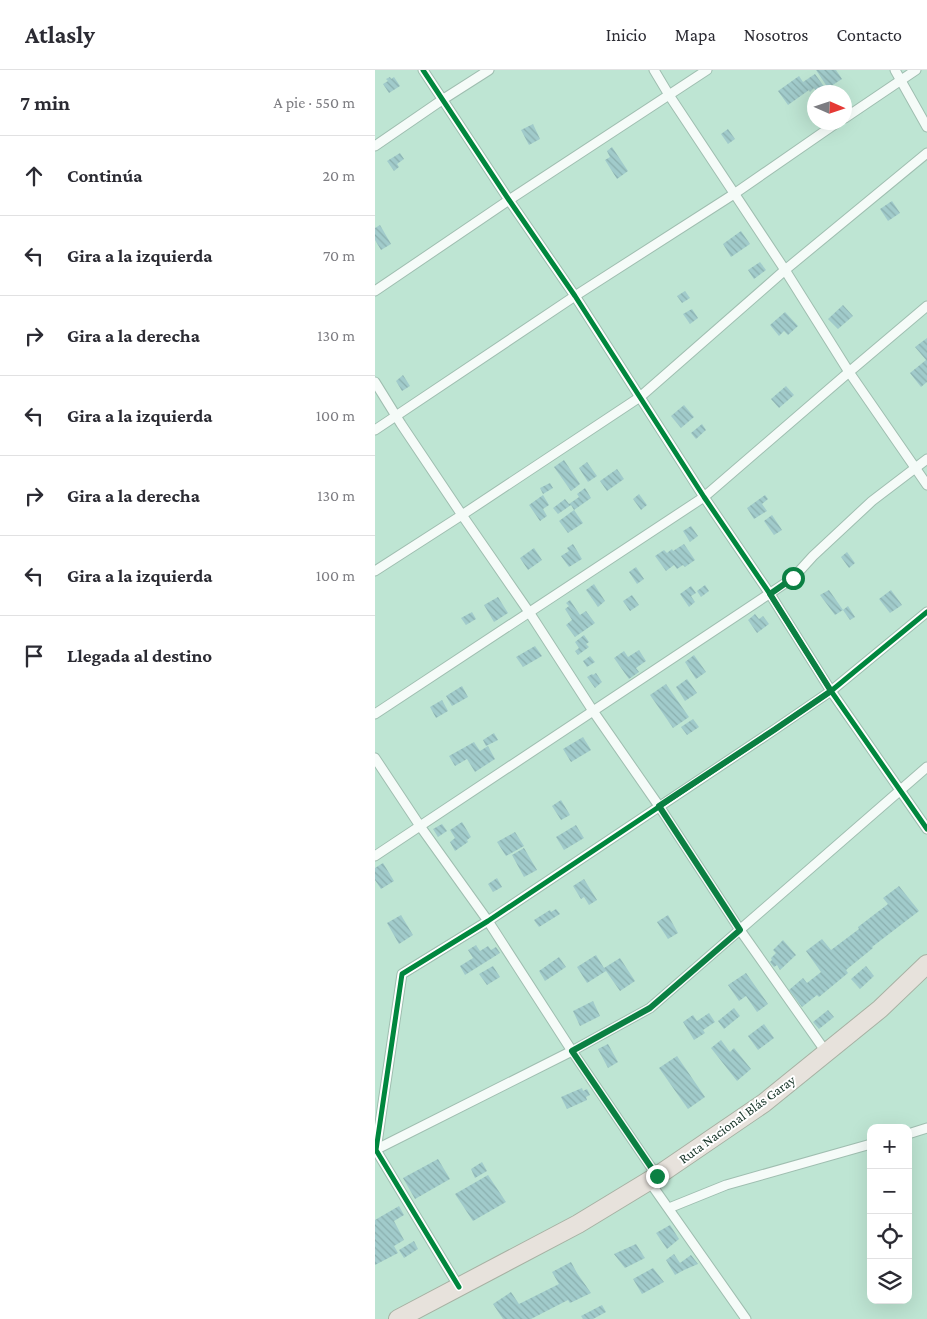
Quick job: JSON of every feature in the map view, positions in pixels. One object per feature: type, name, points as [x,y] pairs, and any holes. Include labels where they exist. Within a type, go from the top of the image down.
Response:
[{"type":"highway","name":"Ruta Nacional Blás Garay","points":[[398,1319],[578,1224],[653,1178],[764,1103],[880,1010],[927,964]]},
{"type":"street","points":[[423,70],[575,296],[704,497],[770,594],[831,691],[927,829]]},
{"type":"street","points":[[375,146],[489,70]]},
{"type":"street","points":[[653,70],[785,270],[849,372],[927,485]]},
{"type":"street","points":[[375,291],[707,70]]},
{"type":"street","points":[[895,70],[927,126]]},
{"type":"street","points":[[852,113],[916,70]]},
{"type":"street","points":[[375,430],[575,296],[734,194],[826,130]]},
{"type":"street","points":[[375,571],[640,397],[785,270],[927,153]]},
{"type":"street","points":[[375,714],[704,497],[927,306]]},
{"type":"street","points":[[375,382],[740,930],[826,1052]]},
{"type":"street","points":[[375,856],[793,578],[813,556],[873,501],[927,459]]},
{"type":"street","points":[[459,1287],[375,1150],[402,974],[488,921],[831,691],[927,612]]},
{"type":"street","points":[[375,758],[420,826],[488,921],[653,1178],[669,1208],[746,1319]]},
{"type":"street","points":[[375,1150],[572,1051],[650,1008],[927,767]]},
{"type":"street","points":[[912,1133],[927,1128]]},
{"type":"street","points":[[669,1208],[726,1185],[867,1145]]},
{"type":"building","points":[[816,70],[836,70],[842,79],[833,85],[826,85]]},
{"type":"building","points":[[815,74],[823,85],[807,85],[807,91],[788,105],[778,91],[799,76],[803,82]]},
{"type":"building","points":[[390,77],[391,79],[394,77],[400,86],[389,93],[383,84]]},
{"type":"building","points":[[533,124],[540,139],[529,145],[521,130]]},
{"type":"building","points":[[728,129],[735,139],[728,144],[721,134]]},
{"type":"building","points":[[612,147],[628,171],[617,179],[605,160],[610,157],[607,151]]},
{"type":"building","points":[[400,153],[404,159],[397,164],[399,167],[394,171],[387,161]]},
{"type":"building","points":[[892,201],[900,213],[888,221],[880,209]]},
{"type":"building","points":[[380,225],[391,244],[381,250],[375,240],[375,228]]},
{"type":"building","points":[[741,231],[750,244],[731,257],[723,244]]},
{"type":"building","points":[[760,262],[766,270],[754,279],[748,270]]},
{"type":"building","points":[[685,291],[690,298],[682,303],[677,296]]},
{"type":"building","points":[[843,305],[853,316],[838,329],[828,319]]},
{"type":"building","points":[[692,309],[698,318],[690,324],[683,314]]},
{"type":"building","points":[[785,312],[798,326],[788,335],[784,331],[779,336],[770,325]]},
{"type":"building","points":[[927,338],[927,382],[921,387],[910,373],[926,360],[915,347]]},
{"type":"building","points":[[403,375],[410,386],[402,391],[396,381]]},
{"type":"building","points":[[786,386],[794,395],[779,408],[771,399]]},
{"type":"building","points":[[684,405],[694,417],[681,428],[671,416]]},
{"type":"building","points":[[702,424],[706,430],[696,439],[691,433]]},
{"type":"building","points":[[564,460],[580,484],[571,491],[554,467]]},
{"type":"building","points":[[587,462],[597,476],[588,482],[579,468]]},
{"type":"building","points":[[617,469],[624,479],[607,491],[600,481]]},
{"type":"building","points":[[550,483],[553,488],[543,494],[540,488]]},
{"type":"building","points":[[585,488],[591,498],[574,510],[571,505],[558,514],[553,508],[565,499],[569,504],[579,497],[577,494]]},
{"type":"building","points":[[639,494],[647,505],[641,510],[633,499]]},
{"type":"building","points":[[543,495],[549,505],[543,509],[547,516],[540,521],[529,505]]},
{"type":"building","points":[[765,495],[768,499],[762,504],[767,511],[754,519],[747,508]]},
{"type":"building","points":[[574,510],[583,523],[568,533],[559,521]]},
{"type":"building","points":[[772,515],[782,530],[774,535],[764,521]]},
{"type":"building","points":[[691,526],[698,536],[690,542],[683,531]]},
{"type":"building","points":[[573,544],[582,559],[569,567],[561,556],[569,551],[567,548]]},
{"type":"building","points":[[684,544],[695,560],[685,567],[683,565],[677,569],[674,565],[666,571],[655,556],[664,550],[667,553],[672,549],[673,551]]},
{"type":"building","points":[[534,548],[542,560],[528,570],[520,558]]},
{"type":"building","points":[[847,552],[855,563],[849,568],[841,557]]},
{"type":"building","points":[[636,567],[644,579],[637,584],[629,572]]},
{"type":"building","points":[[594,584],[605,601],[598,607],[586,590]]},
{"type":"building","points":[[705,585],[709,591],[701,597],[697,591]]},
{"type":"building","points":[[691,586],[696,593],[691,596],[695,602],[689,607],[680,594]]},
{"type":"building","points":[[829,590],[843,610],[835,615],[820,595]]},
{"type":"building","points":[[891,590],[902,605],[890,613],[879,599]]},
{"type":"building","points":[[632,595],[639,605],[630,611],[623,601]]},
{"type":"building","points":[[498,597],[508,613],[494,622],[484,605]]},
{"type":"building","points":[[570,600],[580,615],[586,611],[595,623],[575,637],[566,625],[572,620],[565,609],[569,606],[566,603]]},
{"type":"building","points":[[848,606],[855,617],[850,620],[843,610]]},
{"type":"building","points":[[472,612],[476,619],[466,625],[461,618]]},
{"type":"building","points":[[755,614],[759,619],[763,616],[769,624],[757,633],[748,620]]},
{"type":"building","points":[[584,635],[589,642],[586,644],[589,647],[578,655],[575,651],[579,648],[575,642]]},
{"type":"building","points":[[535,646],[542,656],[523,667],[516,657]]},
{"type":"building","points":[[639,650],[646,661],[636,668],[639,672],[629,679],[614,658],[624,651],[628,657]]},
{"type":"building","points":[[694,655],[706,672],[696,679],[685,662]]},
{"type":"building","points":[[590,656],[595,662],[587,667],[583,661]]},
{"type":"building","points":[[596,673],[602,682],[595,688],[587,677]]},
{"type":"building","points":[[687,679],[697,693],[685,701],[676,687]]},
{"type":"building","points":[[666,684],[689,717],[673,728],[650,695]]},
{"type":"building","points":[[462,686],[468,697],[452,706],[446,696]]},
{"type":"building","points":[[442,700],[448,711],[436,718],[430,707]]},
{"type":"building","points":[[693,719],[699,727],[687,735],[681,727]]},
{"type":"building","points":[[494,733],[498,740],[486,746],[483,740]]},
{"type":"building","points":[[583,737],[591,750],[571,762],[563,749]]},
{"type":"building","points":[[474,742],[480,751],[488,746],[495,759],[475,772],[467,759],[455,766],[449,756]]},
{"type":"building","points":[[561,800],[570,815],[561,820],[552,806]]},
{"type":"building","points":[[462,822],[471,837],[467,840],[468,842],[455,851],[450,842],[455,838],[450,830]]},
{"type":"building","points":[[442,824],[447,831],[438,837],[433,829]]},
{"type":"building","points":[[576,825],[584,838],[564,850],[556,837]]},
{"type":"building","points":[[515,832],[524,846],[506,856],[497,842]]},
{"type":"building","points":[[524,848],[537,870],[524,877],[512,855]]},
{"type":"building","points":[[383,863],[394,881],[381,889],[375,880],[375,868]]},
{"type":"building","points":[[497,878],[502,887],[493,892],[488,884]]},
{"type":"building","points":[[584,879],[597,900],[589,905],[584,897],[581,899],[573,886]]},
{"type":"building","points":[[899,886],[919,911],[872,947],[846,970],[848,973],[819,997],[817,995],[802,1007],[789,990],[803,978],[807,983],[821,972],[806,951],[822,939],[831,950],[888,904],[883,898]]},
{"type":"building","points":[[556,909],[560,914],[539,927],[534,920],[550,910],[551,912]]},
{"type":"building","points":[[401,915],[413,935],[399,944],[387,923]]},
{"type":"building","points":[[668,915],[678,933],[668,939],[657,922]]},
{"type":"building","points":[[783,940],[796,955],[780,970],[777,965],[774,967],[770,962],[776,953],[773,950]]},
{"type":"building","points":[[476,945],[480,951],[488,946],[491,950],[496,947],[500,953],[465,975],[460,966],[473,958],[468,950]]},
{"type":"building","points":[[596,955],[604,968],[620,958],[635,981],[620,991],[606,971],[587,983],[577,967]]},
{"type":"building","points":[[559,957],[566,967],[545,981],[539,971]]},
{"type":"building","points":[[493,966],[500,977],[487,985],[479,974]]},
{"type":"building","points":[[866,966],[874,976],[860,989],[851,979]]},
{"type":"building","points":[[746,973],[768,1004],[757,1012],[746,996],[739,1001],[728,985]]},
{"type":"building","points":[[593,1001],[600,1016],[580,1026],[573,1011]]},
{"type":"building","points":[[734,1008],[740,1016],[724,1029],[718,1021]]},
{"type":"building","points":[[828,1010],[834,1017],[819,1029],[813,1022]]},
{"type":"building","points":[[709,1013],[715,1022],[703,1030],[705,1033],[694,1040],[683,1022],[693,1015],[697,1021]]},
{"type":"building","points":[[764,1024],[774,1038],[758,1050],[748,1036]]},
{"type":"building","points":[[721,1040],[730,1052],[734,1048],[751,1069],[737,1081],[711,1048]]},
{"type":"building","points":[[608,1044],[618,1062],[608,1068],[598,1049]]},
{"type":"building","points":[[677,1056],[705,1097],[688,1109],[659,1068]]},
{"type":"building","points":[[582,1088],[583,1091],[587,1089],[590,1095],[586,1097],[587,1100],[567,1109],[561,1097]]},
{"type":"building","points":[[438,1159],[450,1179],[415,1199],[403,1178]]},
{"type":"building","points":[[482,1162],[487,1171],[475,1178],[471,1169]]},
{"type":"building","points":[[488,1175],[506,1202],[473,1221],[455,1194]]},
{"type":"building","points":[[399,1206],[404,1215],[394,1221],[404,1240],[394,1246],[398,1253],[375,1265],[375,1220]]},
{"type":"building","points":[[670,1225],[679,1239],[667,1249],[656,1233]]},
{"type":"building","points":[[414,1241],[418,1249],[404,1258],[399,1250]]},
{"type":"building","points":[[636,1244],[645,1258],[625,1268],[614,1254]]},
{"type":"building","points":[[674,1254],[680,1263],[691,1255],[698,1264],[675,1275],[666,1260]]},
{"type":"building","points":[[571,1262],[591,1293],[570,1303],[568,1300],[531,1319],[503,1319],[493,1304],[511,1292],[519,1304],[559,1284],[552,1272]]},
{"type":"building","points":[[653,1268],[664,1282],[642,1294],[633,1279]]},
{"type":"building","points":[[602,1305],[606,1312],[593,1319],[583,1319],[581,1316]]},
{"type":"cycle path","points":[[423,70],[575,296],[704,497],[770,594],[831,691],[927,829]]},
{"type":"cycle path","points":[[459,1287],[376,1150],[402,974],[488,921],[831,691],[927,612]]},
{"type":"route","points":[[657,1176],[572,1051],[650,1008],[740,930],[659,806],[831,691],[770,594],[793,578]]}]
